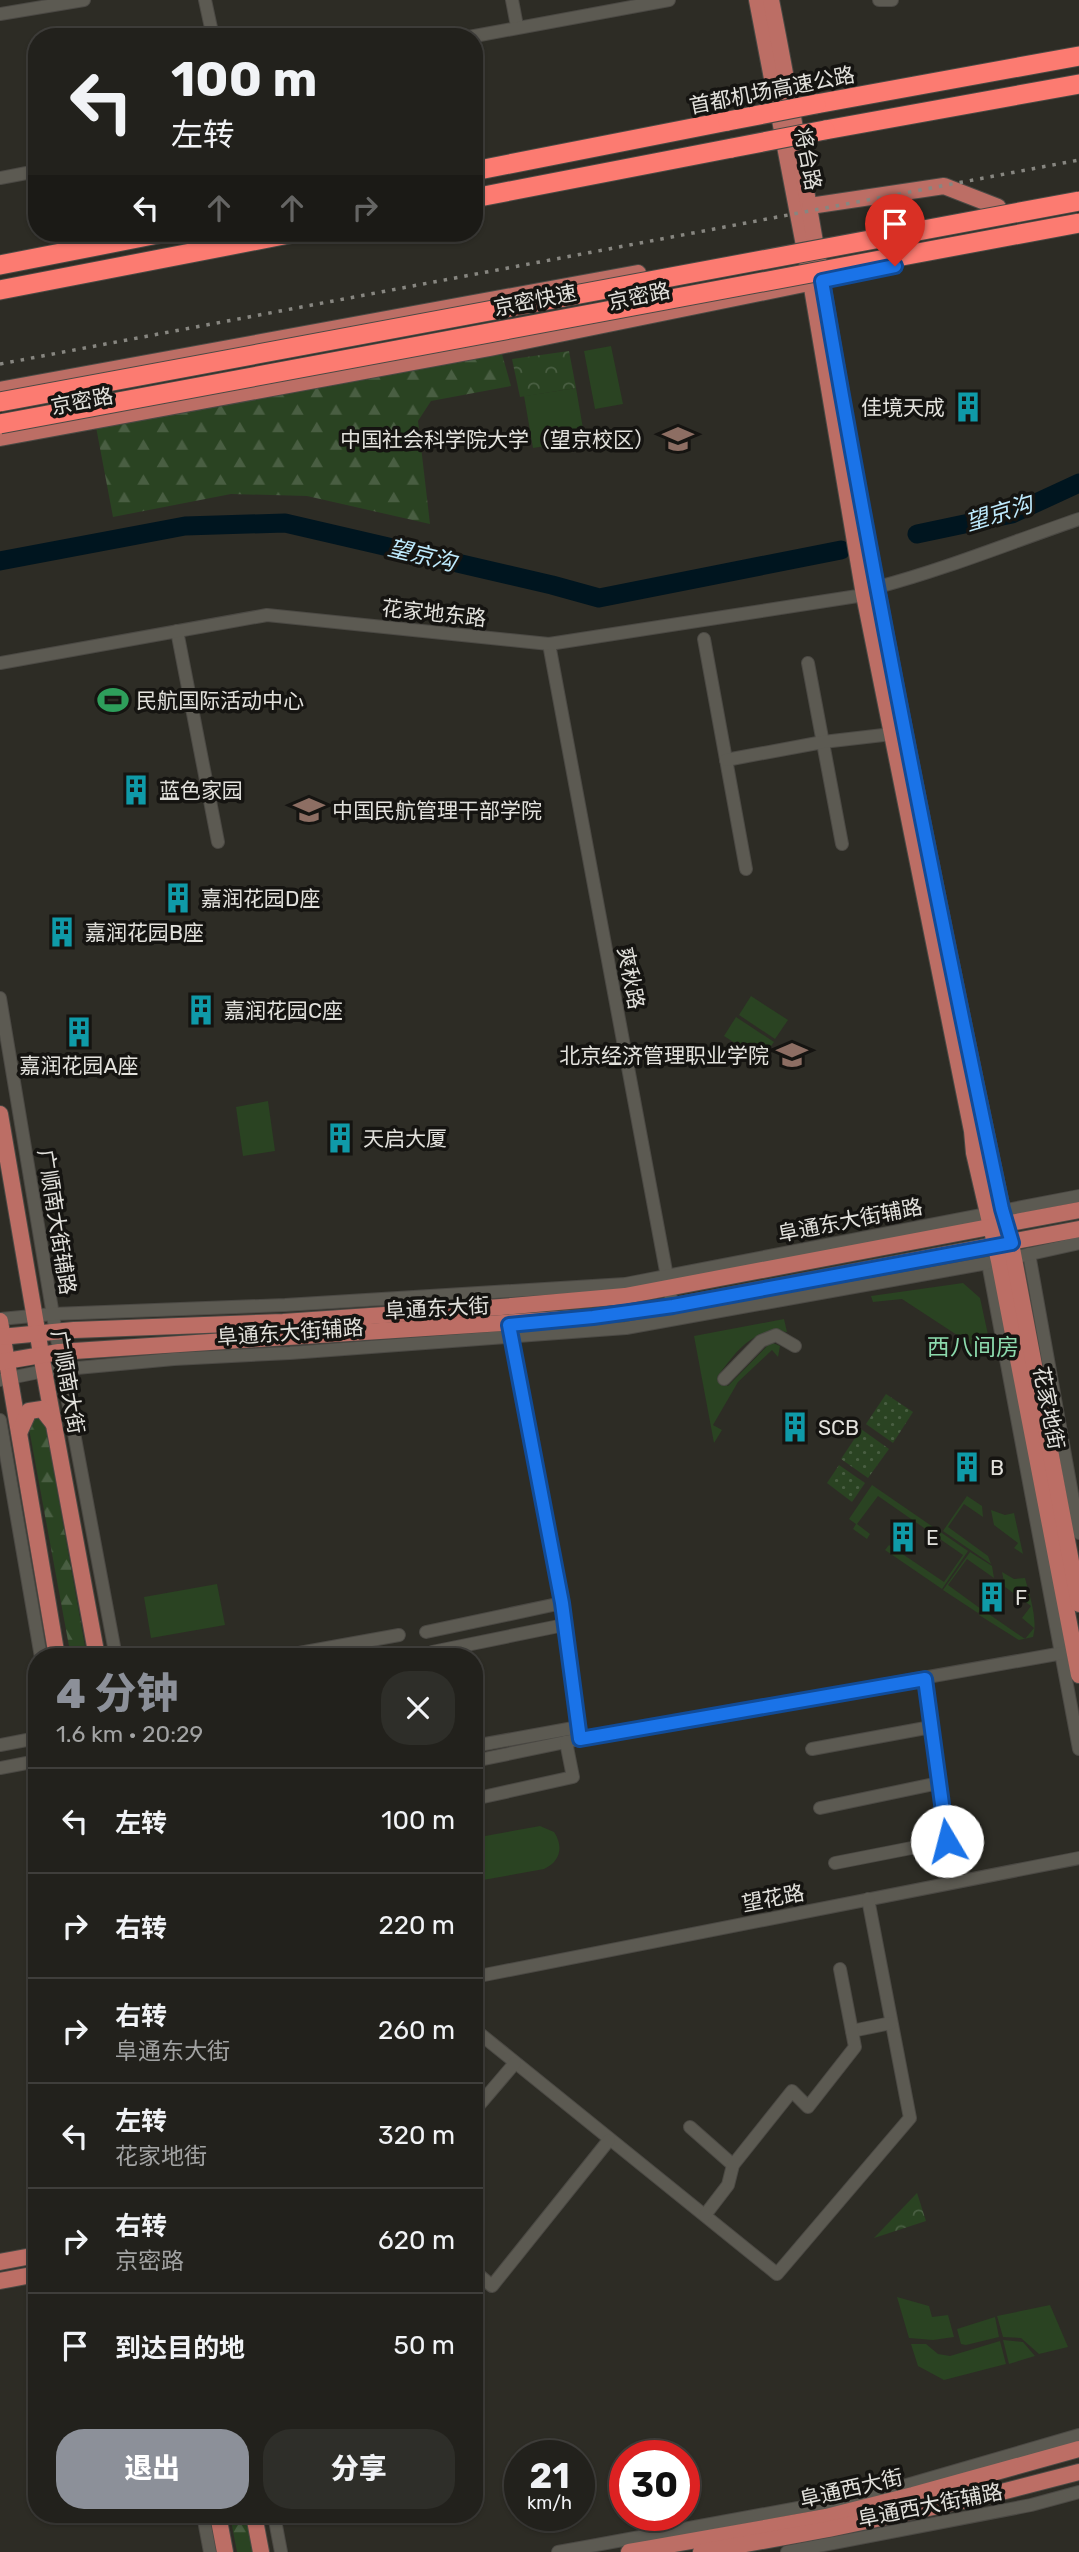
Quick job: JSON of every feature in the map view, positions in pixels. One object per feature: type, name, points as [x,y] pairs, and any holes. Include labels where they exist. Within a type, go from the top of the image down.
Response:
[{"type":"highway","name":"首都机场高速公路","points":[[483,169],[1079,56]]},
{"type":"highway","points":[[483,196],[1079,84]]},
{"type":"highway","name":"京密快速","points":[[0,402],[1079,201]]},
{"type":"highway","name":"京密快速","points":[[0,424],[1079,223]]},
{"type":"highway","points":[[0,265],[117,242]]},
{"type":"highway","points":[[0,290],[248,242]]},
{"type":"main road","name":"将台路","points":[[757,0],[810,242]]},
{"type":"main road","name":"将台路","points":[[771,0],[810,206],[810,242]]},
{"type":"main road","points":[[810,206],[944,186],[998,207]]},
{"type":"main road","name":"京密路","points":[[0,390],[1079,193]]},
{"type":"main road","name":"京密路","points":[[0,438],[490,348],[1079,229]]},
{"type":"main road","name":"花家地街","points":[[810,242],[871,591],[892,734],[996,1218],[1075,1563],[1079,1604]]},
{"type":"main road","name":"花家地街","points":[[871,591],[959,1002],[996,1218]]},
{"type":"main road","name":"广顺南大街","points":[[0,1114],[53,1423],[95,1648]]},
{"type":"main road","name":"阜通东大街","points":[[1,1329],[37,1333],[272,1323],[625,1296],[669,1280],[996,1218],[1079,1210]]},
{"type":"main road","name":"阜通东大街","points":[[3,1361],[60,1352],[511,1331],[593,1317],[674,1313],[1006,1254],[1079,1229]]},
{"type":"main road","name":"花家地街","points":[[1006,1254],[1068,1653],[1079,1675]]},
{"type":"main road","points":[[1,1329],[5,1379],[20,1431],[48,1648]]},
{"type":"main road","points":[[20,1431],[29,1411],[42,1409],[53,1423]]},
{"type":"main road","points":[[0,2262],[28,2257]]},
{"type":"main road","points":[[0,2281],[28,2276]]},
{"type":"main road","name":"阜通西大街","points":[[629,2552],[837,2514],[1079,2449]]},
{"type":"main road","name":"阜通西大街","points":[[701,2552],[759,2547],[986,2496],[1079,2472]]},
{"type":"main road","points":[[220,2523],[225,2552]]},
{"type":"main road","points":[[255,2523],[260,2550]]},
{"type":"street","points":[[0,14],[35,4],[84,0]]},
{"type":"street","points":[[205,0],[211,28]]},
{"type":"street","points":[[513,0],[517,26]]},
{"type":"street","points":[[483,34],[669,0]]},
{"type":"street","points":[[880,0],[892,0]]},
{"type":"street","points":[[0,178],[28,173]]},
{"type":"street","name":"花家地东路","points":[[0,663],[267,615],[549,644],[871,591],[930,573],[1079,519]]},
{"type":"street","points":[[177,631],[218,842]]},
{"type":"street","points":[[704,639],[746,869]]},
{"type":"street","name":"爽秋路","points":[[549,644],[674,1313]]},
{"type":"street","points":[[808,663],[842,844]]},
{"type":"street","points":[[726,760],[823,742],[892,734]]},
{"type":"street","name":"广顺南大街辅路","points":[[0,998],[62,1369],[114,1648]]},
{"type":"street","points":[[996,1218],[1079,1196]]},
{"type":"street","points":[[674,1313],[815,1299],[1006,1254],[1079,1243]]},
{"type":"street","points":[[1006,1254],[1079,1533]]},
{"type":"street","name":"阜通东大街辅路","points":[[1,1329],[34,1315],[285,1305],[669,1280]]},
{"type":"street","points":[[511,1331],[562,1603],[580,1733]]},
{"type":"street","name":"阜通东大街辅路","points":[[5,1379],[62,1369],[511,1331]]},
{"type":"street","points":[[724,1379],[761,1341],[776,1335],[795,1346]]},
{"type":"street","points":[[0,1420],[48,1648]]},
{"type":"street","points":[[426,1632],[562,1603]]},
{"type":"street","points":[[452,1648],[564,1625]]},
{"type":"street","points":[[351,1648],[399,1635]]},
{"type":"street","points":[[483,1745],[580,1733],[925,1679],[1068,1653],[1079,1749]]},
{"type":"street","points":[[835,1863],[947,1841],[925,1679]]},
{"type":"street","points":[[812,1749],[931,1727]]},
{"type":"street","points":[[483,1759],[566,1742],[580,1733]]},
{"type":"street","points":[[0,1745],[28,1740]]},
{"type":"street","points":[[483,1797],[573,1777],[566,1742]]},
{"type":"street","points":[[0,1768],[28,1763]]},
{"type":"street","points":[[820,1808],[939,1783]]},
{"type":"street","name":"望花路","points":[[483,1975],[1079,1858]]},
{"type":"street","points":[[483,2036],[777,2274],[910,2118],[868,1899]]},
{"type":"street","points":[[705,2215],[728,2185],[733,2165],[792,2091],[808,2107],[855,2047],[839,1969]]},
{"type":"street","points":[[852,2031],[891,2023]]},
{"type":"street","points":[[483,2100],[515,2063]]},
{"type":"street","points":[[690,2127],[733,2165]]},
{"type":"street","points":[[483,2278],[492,2286],[609,2140]]},
{"type":"street","name":"阜通西大街辅路","points":[[558,2552],[878,2493],[1079,2435]]},
{"type":"street","name":"阜通西大街辅路","points":[[787,2552],[1031,2505],[1079,2491]]},
{"type":"street","points":[[205,2523],[210,2552]]},
{"type":"street","points":[[276,2523],[281,2552]]},
{"type":"green space","points":[[498,340],[511,386],[431,401],[418,421],[430,524],[307,496],[231,494],[113,517],[93,411]]},
{"type":"green space","points":[[611,346],[623,404],[595,409],[584,351]]},
{"type":"green space","points":[[569,351],[576,388],[520,397],[512,359]]},
{"type":"green space","points":[[576,388],[585,440],[533,448],[524,396]]},
{"type":"green space","points":[[751,996],[788,1020],[775,1039],[739,1015]]},
{"type":"green space","points":[[736,1017],[774,1042],[761,1060],[724,1036]]},
{"type":"green space","points":[[268,1101],[275,1151],[243,1156],[236,1107]]},
{"type":"green space","points":[[963,1283],[980,1298],[992,1353],[986,1354],[902,1299],[873,1302],[871,1296]]},
{"type":"green space","points":[[784,1319],[787,1332],[775,1331],[754,1337],[738,1350],[717,1377],[728,1386],[771,1342],[780,1346],[778,1357],[772,1350],[738,1382],[713,1425],[722,1430],[714,1443],[694,1336]]},
{"type":"green space","points":[[886,1394],[913,1412],[893,1443],[866,1424]]},
{"type":"green space","points":[[32,1416],[44,1418],[85,1648],[69,1648],[28,1423]]},
{"type":"green space","points":[[861,1429],[889,1449],[868,1478],[841,1459]]},
{"type":"green space","points":[[839,1465],[865,1483],[852,1502],[827,1483]]},
{"type":"green space","points":[[872,1485],[968,1551],[942,1589],[885,1550],[889,1545],[944,1582],[963,1555],[878,1496],[857,1524],[870,1534],[867,1539],[853,1529],[856,1524],[849,1519]]},
{"type":"green space","points":[[967,1496],[982,1506],[983,1517],[964,1504],[948,1527],[988,1556],[991,1564],[943,1531]]},
{"type":"green space","points":[[991,1510],[1005,1515],[1014,1513],[1023,1554],[1014,1548],[1018,1543],[994,1525]]},
{"type":"green space","points":[[970,1552],[992,1566],[994,1578],[967,1559],[948,1585],[981,1609],[978,1613],[943,1590]]},
{"type":"green space","points":[[1002,1572],[1014,1579],[1025,1578],[1034,1616],[1034,1628],[1022,1618],[1031,1606],[1005,1587]]},
{"type":"green space","points":[[217,1584],[225,1625],[151,1638],[144,1597]]},
{"type":"green space","points":[[983,1610],[1025,1639],[1019,1640],[979,1615]]},
{"type":"green space","points":[[1034,1628],[1034,1630],[1033,1637],[1025,1639]]},
{"type":"green space","points":[[540,1826],[554,1832],[559,1843],[559,1854],[554,1862],[544,1869],[483,1880],[483,1836]]},
{"type":"green space","points":[[917,2193],[926,2221],[874,2238]]},
{"type":"green space","points":[[897,2297],[929,2306],[932,2317],[948,2315],[954,2337],[933,2340],[909,2338]]},
{"type":"green space","points":[[1050,2305],[1068,2347],[1039,2354],[1021,2338],[1003,2337],[997,2316]]},
{"type":"green space","points":[[995,2317],[999,2337],[961,2344],[957,2329]]},
{"type":"green space","points":[[1003,2340],[1023,2342],[1035,2356],[1009,2364]]},
{"type":"green space","points":[[1000,2341],[1006,2364],[944,2380],[918,2366],[911,2344],[926,2344],[938,2354],[950,2356]]},
{"type":"green space","points":[[232,2523],[248,2523],[253,2552],[237,2552]]},
{"type":"waterway","name":"望京沟","points":[[917,534],[1012,514],[1079,483]]},
{"type":"waterway","name":"望京沟","points":[[0,561],[185,526],[285,523],[599,598],[841,550]]},
{"type":"railway","points":[[0,364],[1079,160]]},
{"type":"place","name":"佳境天成","points":[[968,407]]},
{"type":"place","name":"中国社会科学院大学（望京校区）","points":[[678,439]]},
{"type":"place","name":"民航国际活动中心","points":[[113,700]]},
{"type":"place","name":"蓝色家园","points":[[136,790]]},
{"type":"place","name":"中国民航管理干部学院","points":[[309,810]]},
{"type":"place","name":"嘉润花园D座","points":[[178,898]]},
{"type":"place","name":"嘉润花园B座","points":[[62,932]]},
{"type":"place","name":"嘉润花园C座","points":[[201,1010]]},
{"type":"place","name":"嘉润花园A座","points":[[79,1032]]},
{"type":"place","name":"北京经济管理职业学院","points":[[792,1055]]},
{"type":"place","name":"天启大厦","points":[[340,1138]]},
{"type":"place","name":"SCB","points":[[795,1427]]},
{"type":"place","name":"B","points":[[967,1467]]},
{"type":"place","name":"E","points":[[903,1537]]},
{"type":"place","name":"F","points":[[992,1597]]},
{"type":"district","name":"西八间房","points":[[973,1347]]},
{"type":"route","points":[[895,266],[822,281],[850,440],[957,992],[1002,1209],[1012,1243],[673,1306],[509,1325],[562,1603],[580,1739],[925,1679],[947,1841]]}]
